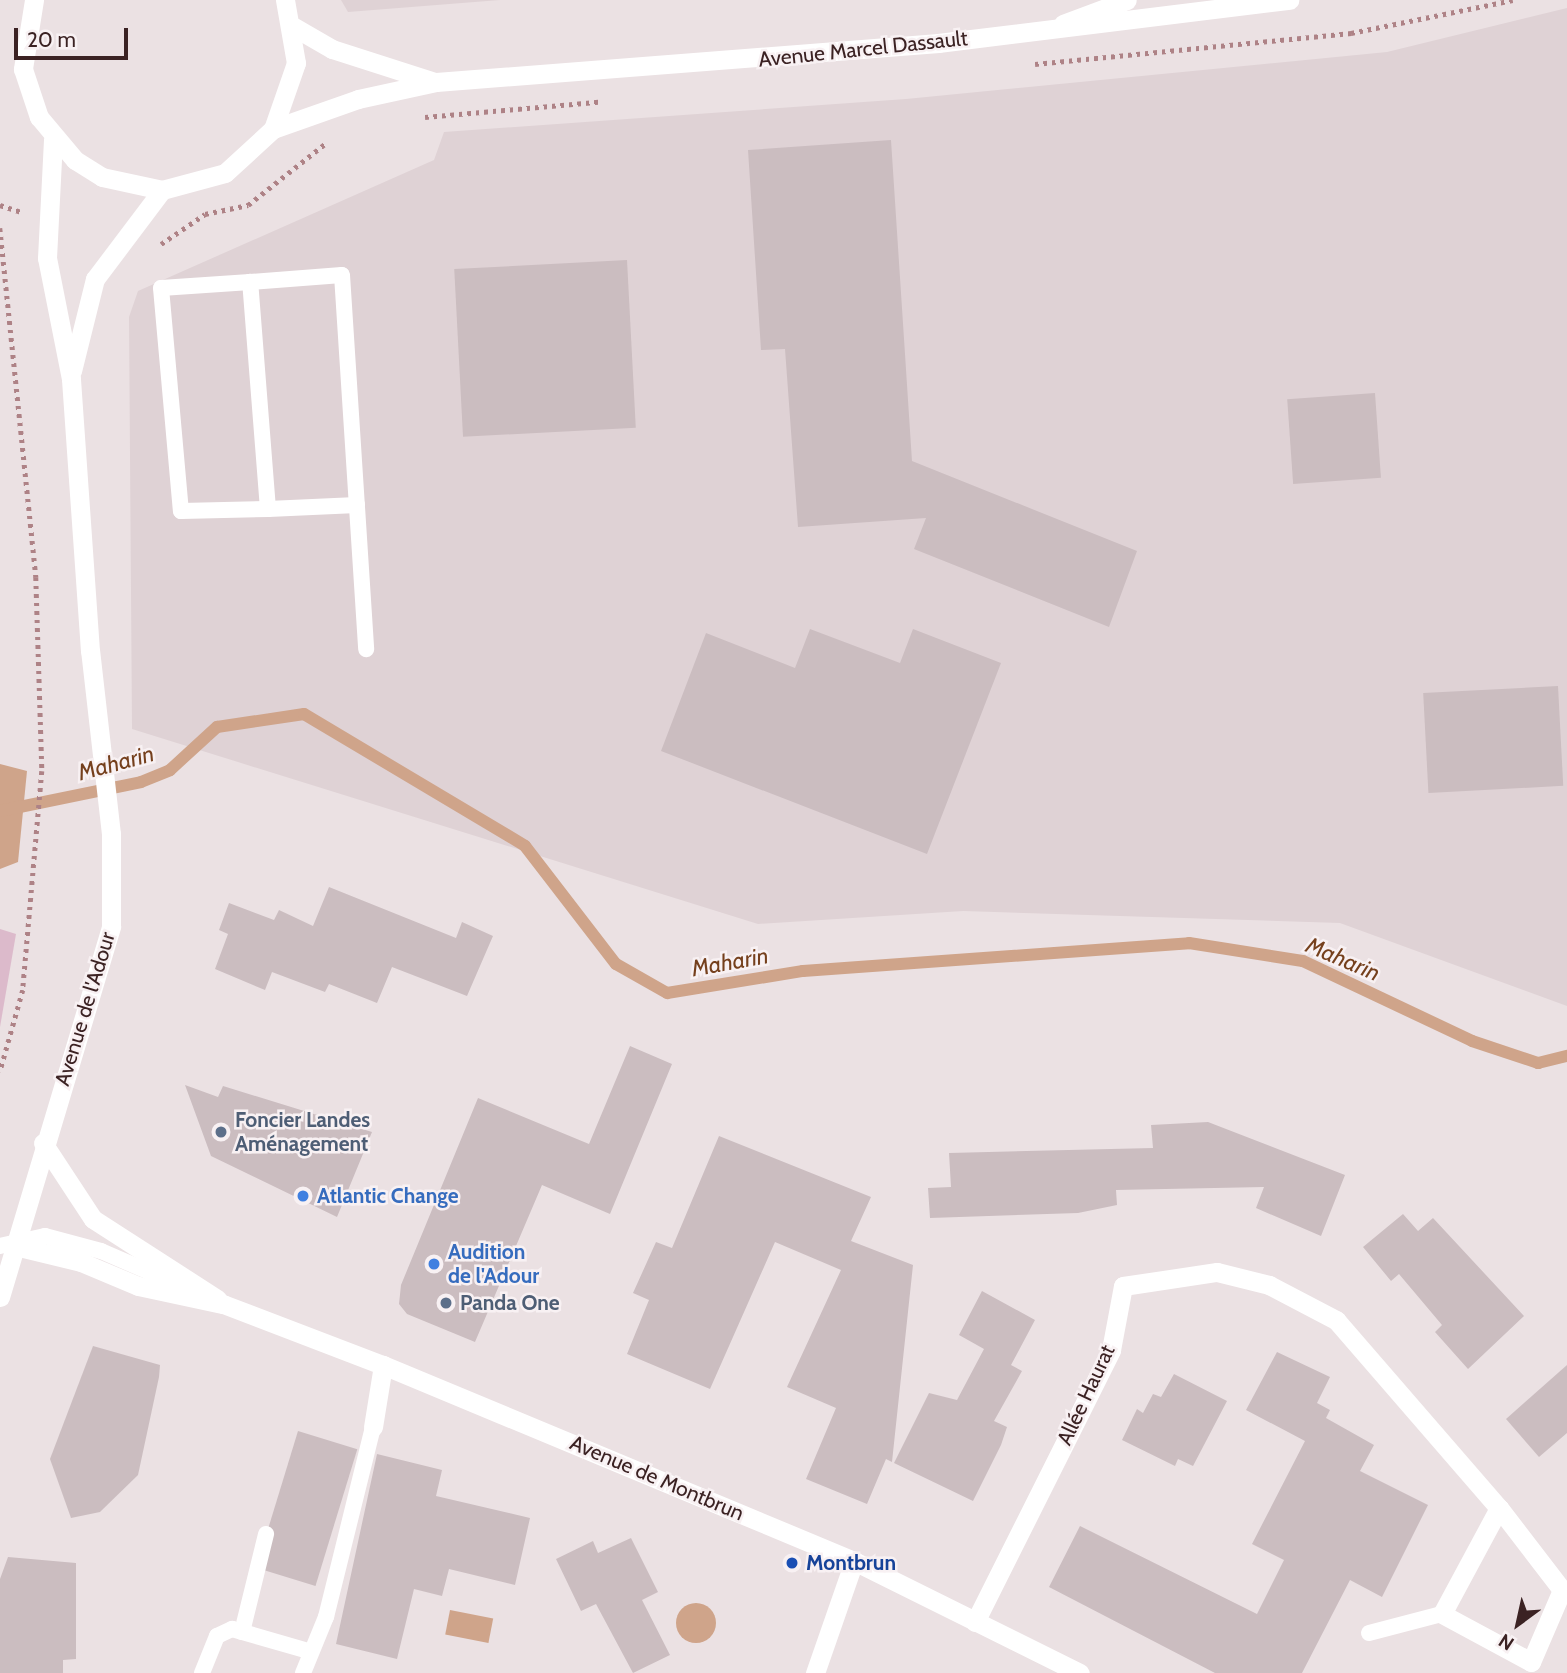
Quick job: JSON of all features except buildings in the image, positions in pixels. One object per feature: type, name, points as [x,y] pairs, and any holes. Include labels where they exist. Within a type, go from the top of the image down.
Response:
[{"type":"main road","points":[[34,0],[23,69],[39,117],[53,139],[102,177],[162,190],[225,173],[274,129],[296,63],[294,27],[285,0]]},
{"type":"main road","points":[[1049,29],[1128,0]]},
{"type":"main road","name":"Avenue Marcel Dassault","points":[[274,129],[358,99],[436,82],[648,69],[1049,29],[1289,0]]},
{"type":"main road","name":"Avenue Marcel Dassault","points":[[294,27],[332,49],[436,82]]},
{"type":"main road","name":"Avenue de l'Adour","points":[[0,1297],[8,1246],[108,939],[111,834],[98,716],[71,379],[47,258],[53,139]]},
{"type":"main road","name":"Avenue de l'Adour","points":[[71,379],[95,279],[162,190]]},
{"type":"main road","points":[[43,1143],[93,1219],[223,1304]]},
{"type":"main road","name":"Avenue de Montbrun","points":[[8,1246],[82,1262],[138,1286],[223,1304],[383,1365],[854,1562],[1080,1673]]},
{"type":"main road","name":"Allée Haurat","points":[[975,1622],[1111,1350],[1123,1286],[1217,1272],[1269,1285],[1336,1320],[1499,1508],[1562,1590],[1532,1668],[1442,1614]]},
{"type":"main road","points":[[373,1427],[383,1365]]},
{"type":"main road","points":[[1442,1614],[1499,1508]]},
{"type":"main road","points":[[816,1673],[854,1562]]},
{"type":"lane","points":[[357,505],[181,511],[161,288],[342,275],[357,505],[366,649]]},
{"type":"lane","points":[[250,282],[268,509]]},
{"type":"lane","points":[[303,1673],[308,1651],[326,1617],[373,1427]]},
{"type":"lane","points":[[242,1632],[266,1534]]},
{"type":"lane","points":[[1369,1633],[1442,1614]]},
{"type":"lane","points":[[202,1673],[217,1636],[242,1632],[308,1651]]},
{"type":"path","points":[[414,118],[456,114]]},
{"type":"path","points":[[148,254],[205,215],[248,205],[341,136]]},
{"type":"path","points":[[0,228],[36,578],[41,771],[36,860],[23,990],[0,1072]]},
{"type":"shaded area","points":[[341,0],[500,0],[348,12]]},
{"type":"shaded area","points":[[1567,8],[1567,1006],[1340,923],[963,911],[758,924],[132,729],[129,317],[138,291],[434,160],[444,132],[906,99],[1387,52]]},
{"type":"shaded area","points":[[0,764],[27,771],[18,862],[0,869]]},
{"type":"shaded area","points":[[0,929],[16,934],[0,1027]]},
{"type":"shaded area","points":[[696,1603],[710,1609],[716,1623],[710,1637],[696,1643],[682,1637],[676,1623],[682,1609]]},
{"type":"shaded area","points":[[450,1610],[493,1618],[488,1643],[445,1635]]},
{"type":"waterway","name":"Maharin","points":[[0,811],[141,782],[170,770],[217,727],[304,714],[525,846],[616,964],[667,993],[803,971],[1189,943],[1303,961],[1472,1041],[1538,1063],[1567,1056]]},
{"type":"place","name":"Foncier Landes Aménagement","points":[[221,1132]]},
{"type":"place","name":"Atlantic Change","points":[[303,1196]]},
{"type":"place","name":"Audition de l'Adour","points":[[434,1264]]},
{"type":"place","name":"Panda One","points":[[446,1303]]},
{"type":"place","name":"Montbrun","points":[[792,1563]]}]
